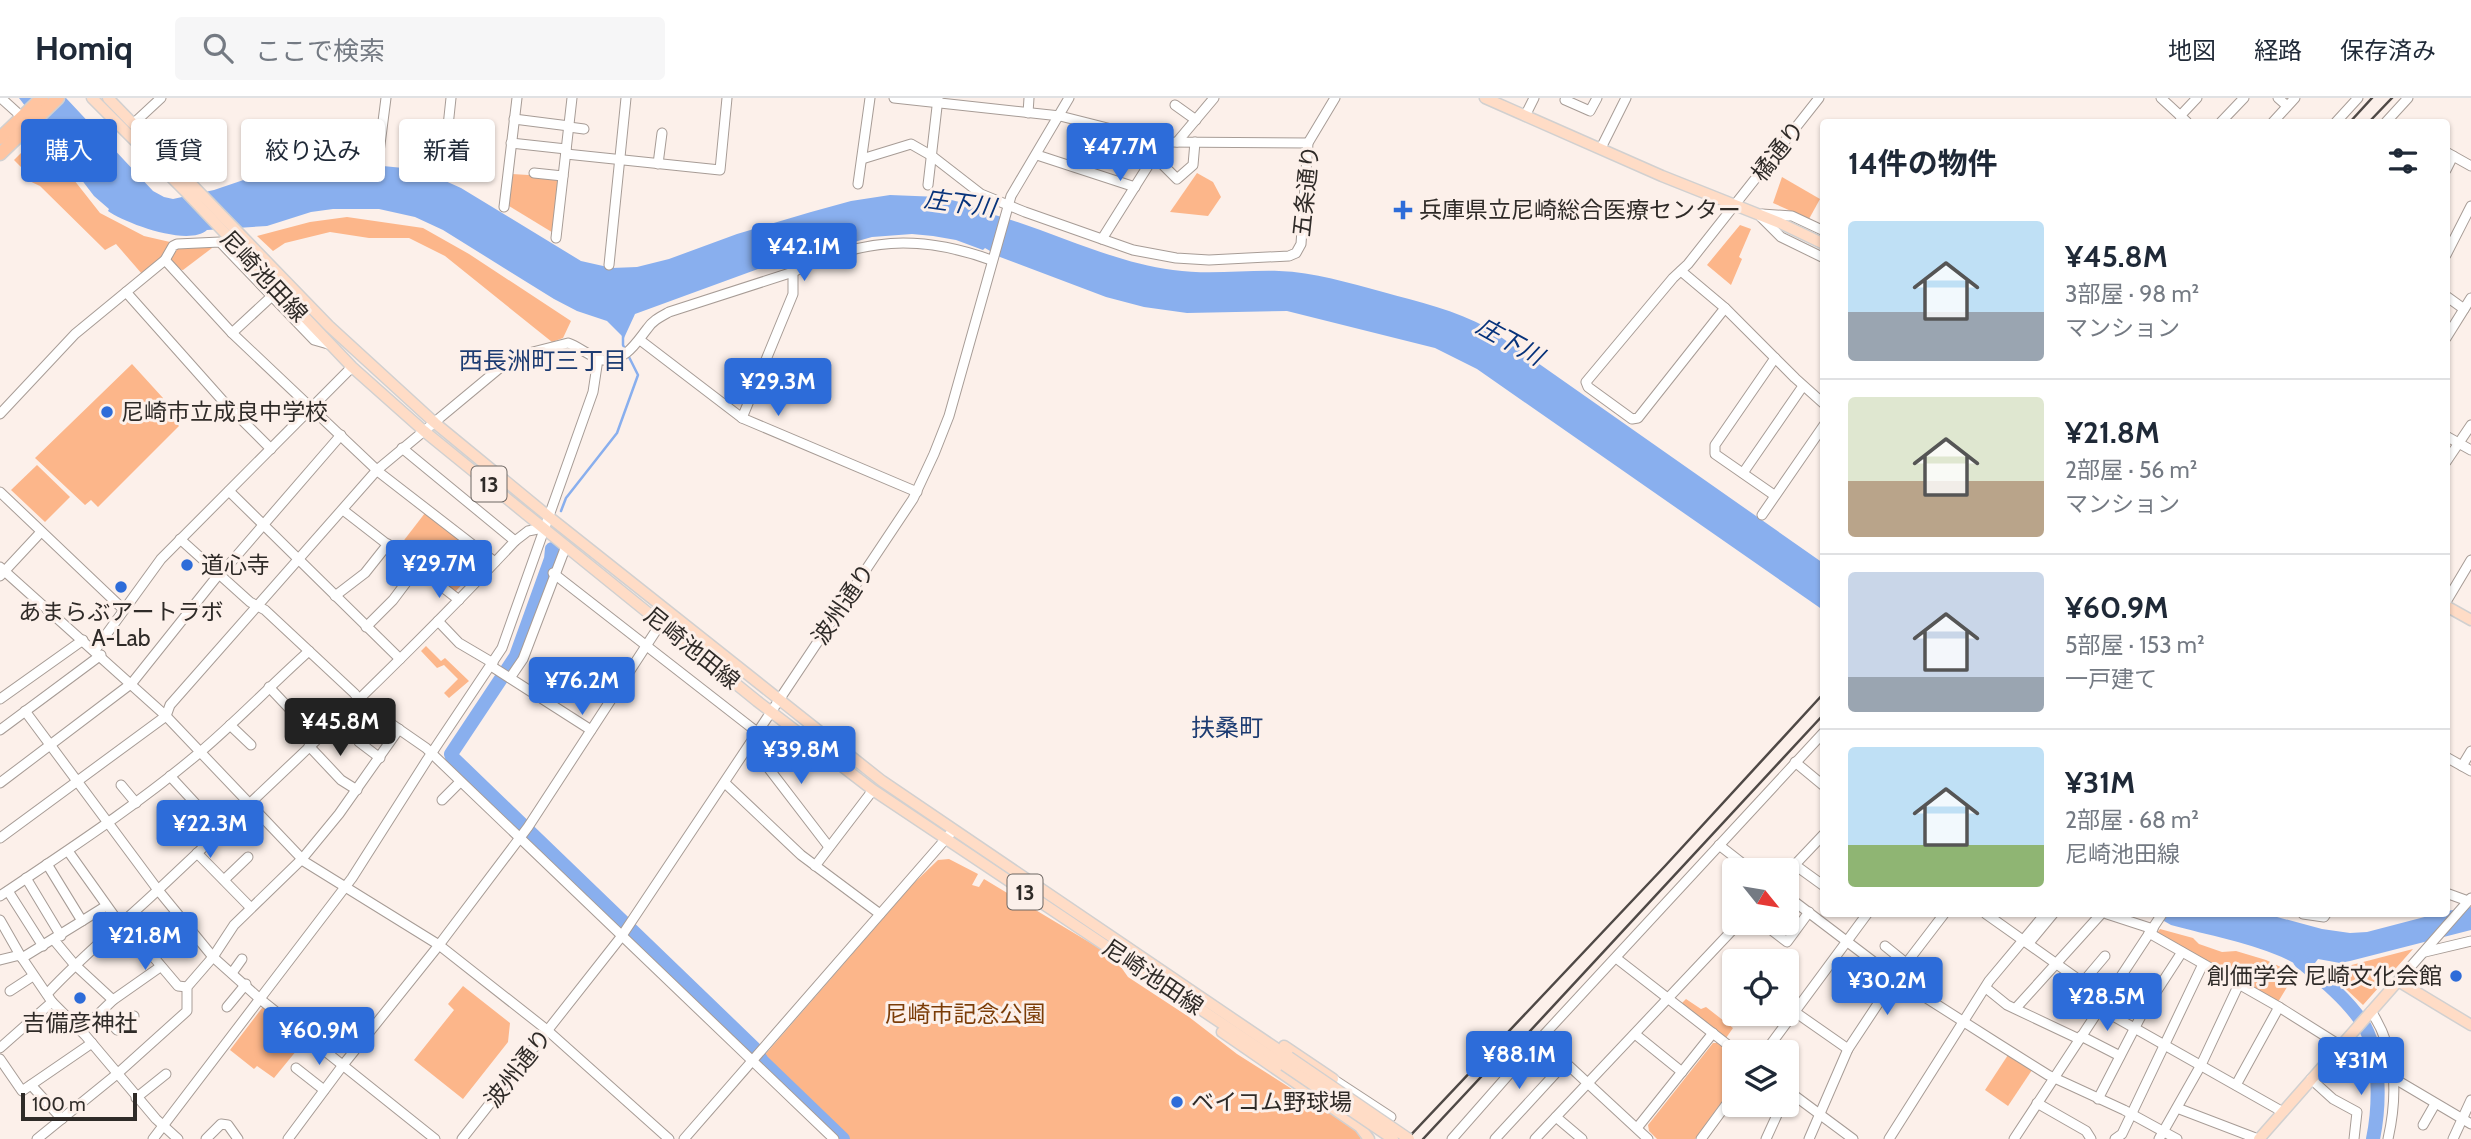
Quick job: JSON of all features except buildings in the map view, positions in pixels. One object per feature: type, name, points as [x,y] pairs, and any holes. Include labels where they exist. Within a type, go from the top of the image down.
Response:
[{"type":"highway","points":[[0,154],[42,98]]},
{"type":"highway","points":[[0,138],[58,98]]},
{"type":"main road","name":"尼崎池田線","points":[[92,98],[187,193],[328,344],[424,431],[873,790],[945,840],[1129,955]]},
{"type":"main road","name":"尼崎池田線","points":[[108,98],[131,121]]},
{"type":"main road","points":[[1485,98],[1662,176],[1737,204],[1820,242]]},
{"type":"main road","name":"尼崎池田線","points":[[191,182],[329,326],[435,423],[548,516],[882,780],[1129,955],[1409,1139]]},
{"type":"main road","points":[[2450,607],[2471,620]]},
{"type":"main road","points":[[1129,955],[1164,965],[1333,1079],[1319,1100]]},
{"type":"main road","points":[[1129,955],[1141,976],[1360,1128],[1369,1139]]},
{"type":"main road","points":[[2259,1139],[2398,981],[2471,1025]]},
{"type":"main road","name":"尼崎池田線","points":[[1287,1061],[1393,1139]]},
{"type":"street","points":[[1,98],[28,117]]},
{"type":"street","points":[[139,119],[161,98]]},
{"type":"street","points":[[383,119],[386,98]]},
{"type":"street","points":[[449,119],[451,98]]},
{"type":"street","points":[[505,207],[517,98]]},
{"type":"street","points":[[556,238],[572,98]]},
{"type":"street","points":[[610,265],[626,98]]},
{"type":"street","points":[[512,143],[620,160],[720,170],[727,98]]},
{"type":"street","points":[[858,184],[870,98]]},
{"type":"street","points":[[894,98],[938,100],[1060,116],[1163,142],[1308,143]]},
{"type":"street","points":[[1028,113],[1029,98]]},
{"type":"street","points":[[1008,205],[1069,98]]},
{"type":"street","points":[[1177,142],[1214,98]]},
{"type":"street","name":"五条通り","points":[[1102,239],[1133,250],[1176,258],[1209,260],[1289,256],[1300,248],[1308,143],[1334,98]]},
{"type":"street","points":[[1525,116],[1534,98]]},
{"type":"street","points":[[1566,98],[1590,111],[1597,98]]},
{"type":"street","points":[[1601,148],[1626,98]]},
{"type":"street","name":"橘通り","points":[[1725,308],[1638,418],[1632,419],[1588,387],[1586,382],[1737,204],[1819,98]]},
{"type":"street","points":[[2161,98],[2183,119],[2197,98]]},
{"type":"street","points":[[2224,119],[2244,98]]},
{"type":"street","points":[[2278,98],[2287,106]]},
{"type":"street","points":[[2276,119],[2295,98]]},
{"type":"street","points":[[2339,119],[2358,98]]},
{"type":"street","points":[[2391,119],[2408,98]]},
{"type":"street","points":[[928,186],[938,100]]},
{"type":"street","points":[[1175,105],[1195,120]]},
{"type":"street","points":[[514,119],[584,129]]},
{"type":"street","points":[[658,164],[662,133]]},
{"type":"street","points":[[862,159],[911,144],[932,156],[981,194],[1102,239],[1163,142]]},
{"type":"street","points":[[1154,156],[1177,179],[1193,165],[1195,142]]},
{"type":"street","points":[[2450,154],[2471,166]]},
{"type":"street","points":[[1037,155],[1135,187]]},
{"type":"street","points":[[534,173],[563,176]]},
{"type":"street","name":"波州通り","points":[[462,1139],[625,930],[917,492],[949,416],[1008,205]]},
{"type":"street","points":[[2450,247],[2471,206]]},
{"type":"street","points":[[1757,213],[1792,216],[1820,229]]},
{"type":"street","points":[[1757,213],[1781,237],[1820,256]]},
{"type":"street","points":[[0,414],[75,334],[166,260],[175,245],[220,242],[314,340],[328,344]]},
{"type":"street","points":[[0,838],[166,716],[170,705],[377,470],[513,357],[570,343],[598,359],[606,360],[625,354],[657,318],[669,312],[793,272],[812,263],[883,243],[940,245],[992,257]]},
{"type":"street","points":[[166,260],[232,332],[377,470],[495,562]]},
{"type":"street","points":[[1681,271],[1725,308],[1820,401]]},
{"type":"street","points":[[742,418],[793,294],[793,272]]},
{"type":"street","points":[[126,292],[223,401],[271,449]]},
{"type":"street","points":[[232,332],[272,296]]},
{"type":"street","points":[[2450,332],[2471,299]]},
{"type":"street","points":[[2450,300],[2471,322]]},
{"type":"street","points":[[640,340],[742,418],[917,492]]},
{"type":"street","points":[[1774,495],[1716,454],[1715,445],[1775,358]]},
{"type":"street","points":[[153,1139],[345,888],[502,648],[593,391],[598,359]]},
{"type":"street","points":[[0,730],[98,653],[123,609],[161,559],[352,367]]},
{"type":"street","points":[[1743,472],[1803,386]]},
{"type":"street","points":[[2450,455],[2471,425]]},
{"type":"street","points":[[1762,515],[1820,431]]},
{"type":"street","points":[[0,783],[132,683],[219,574],[341,435]]},
{"type":"street","points":[[2450,438],[2471,450]]},
{"type":"street","points":[[402,449],[516,541]]},
{"type":"street","points":[[229,491],[400,659]]},
{"type":"street","points":[[2,498],[123,609]]},
{"type":"street","points":[[344,510],[459,600]]},
{"type":"street","points":[[0,1048],[50,998],[74,964],[158,890],[400,659],[516,541],[528,531],[543,528]]},
{"type":"street","points":[[41,532],[2,572],[132,683],[201,751],[302,859],[439,945],[547,1030],[669,1139]]},
{"type":"street","points":[[180,539],[309,651],[364,705],[431,754],[460,782],[524,833],[755,1056],[834,1139]]},
{"type":"street","points":[[335,596],[365,573],[388,544]]},
{"type":"street","points":[[506,675],[523,659],[565,546]]},
{"type":"street","points":[[2450,597],[2471,560]]},
{"type":"street","points":[[366,627],[393,600],[417,568]]},
{"type":"street","points":[[554,573],[757,732]]},
{"type":"street","points":[[438,621],[460,643],[591,730]]},
{"type":"street","points":[[288,1139],[524,833],[661,623]]},
{"type":"street","points":[[0,699],[83,640]]},
{"type":"street","points":[[43,946],[3,893],[109,824],[136,803],[201,751],[309,651]]},
{"type":"street","points":[[269,687],[317,738]]},
{"type":"street","points":[[26,711],[158,890],[213,957],[435,1139]]},
{"type":"street","points":[[230,725],[251,745]]},
{"type":"street","points":[[37,1139],[117,1074],[187,1011],[187,987],[250,907],[302,859],[357,790],[399,729]]},
{"type":"street","points":[[1452,1139],[1820,736]]},
{"type":"street","points":[[359,742],[380,758]]},
{"type":"street","points":[[750,744],[829,847]]},
{"type":"street","points":[[309,746],[341,780],[357,790]]},
{"type":"street","points":[[2450,760],[2467,768],[2471,751]]},
{"type":"street","points":[[1795,762],[1820,783]]},
{"type":"street","points":[[170,776],[220,830]]},
{"type":"street","points":[[443,800],[460,782]]},
{"type":"street","points":[[725,783],[815,866],[880,914]]},
{"type":"street","points":[[121,785],[136,803]]},
{"type":"street","points":[[815,866],[873,790]]},
{"type":"street","points":[[684,1139],[953,830]]},
{"type":"street","points":[[1799,860],[1820,838]]},
{"type":"street","points":[[1719,845],[1736,858]]},
{"type":"street","points":[[68,851],[106,906],[178,986],[187,987]]},
{"type":"street","points":[[197,853],[250,907]]},
{"type":"street","points":[[224,880],[248,857]]},
{"type":"street","points":[[47,864],[82,922]]},
{"type":"street","points":[[1799,867],[1820,883]]},
{"type":"street","points":[[26,878],[57,938],[74,964],[113,1000]]},
{"type":"street","points":[[2398,981],[2469,901],[2450,894]]},
{"type":"street","points":[[1799,905],[1895,978],[2054,1077],[2131,1114],[2161,1135],[2177,1139]]},
{"type":"street","points":[[0,960],[21,956],[43,946],[106,906]]},
{"type":"street","points":[[1799,926],[1809,912]]},
{"type":"street","points":[[1799,1007],[1865,917]]},
{"type":"street","points":[[1809,1139],[1848,1049],[1895,978],[1942,917]]},
{"type":"street","points":[[1990,917],[2106,999]]},
{"type":"street","points":[[2026,941],[2043,917]]},
{"type":"street","points":[[1889,1139],[1986,988],[2050,917]]},
{"type":"street","points":[[2016,1008],[2098,917]]},
{"type":"street","points":[[2122,917],[2156,924],[2182,952],[2341,1046]]},
{"type":"street","points":[[0,920],[33,976],[50,998],[92,1043],[136,1098],[178,1139]]},
{"type":"street","points":[[2014,1139],[2156,924]]},
{"type":"street","points":[[1535,1139],[1728,935]]},
{"type":"street","points":[[1778,935],[1787,942],[1792,935]]},
{"type":"street","points":[[2422,953],[2471,942]]},
{"type":"street","points":[[1885,946],[1906,963]]},
{"type":"street","points":[[2098,1099],[2144,1010],[2182,952]]},
{"type":"street","points":[[2083,982],[2105,956]]},
{"type":"street","points":[[1616,958],[1722,1040]]},
{"type":"street","points":[[232,973],[242,959]]},
{"type":"street","points":[[2115,1139],[2122,1134],[2203,964]]},
{"type":"street","points":[[81,1031],[113,1000],[160,967]]},
{"type":"street","points":[[10,991],[33,976]]},
{"type":"street","points":[[2161,1135],[2201,1065],[2239,984]]},
{"type":"street","points":[[227,1007],[246,985]]},
{"type":"street","points":[[1986,988],[2003,1002],[2120,1056]]},
{"type":"street","points":[[2236,1085],[2279,1007]]},
{"type":"street","points":[[2099,1008],[2283,1112]]},
{"type":"street","points":[[101,1013],[117,1030],[133,1021]]},
{"type":"street","points":[[2370,1013],[2383,1031],[2395,1079],[2388,1139]]},
{"type":"street","points":[[1799,1015],[1848,1049]]},
{"type":"street","points":[[1637,1128],[1713,1033]]},
{"type":"street","points":[[1634,1034],[1682,1072]]},
{"type":"street","points":[[1540,1040],[1648,1139]]},
{"type":"street","points":[[0,1059],[22,1091],[92,1043]]},
{"type":"street","points":[[1495,1139],[1565,1063]]},
{"type":"street","points":[[296,1068],[324,1090]]},
{"type":"street","points":[[136,1098],[166,1074]]},
{"type":"street","points":[[1333,1079],[1391,1117]]},
{"type":"street","points":[[2311,1079],[2333,1099],[2357,1112],[2354,1139]]},
{"type":"street","points":[[2395,1079],[2467,1122]]},
{"type":"street","points":[[31,1085],[62,1119]]},
{"type":"street","points":[[1799,1100],[1853,1139]]},
{"type":"street","points":[[2454,1139],[2467,1122],[2471,1100]]},
{"type":"street","points":[[2038,1103],[2086,1131],[2091,1139]]},
{"type":"street","points":[[2423,1125],[2435,1104]]},
{"type":"street","points":[[2177,1108],[2259,1139]]},
{"type":"street","points":[[1701,1139],[1722,1110]]},
{"type":"street","points":[[1556,1117],[1582,1139]]},
{"type":"street","points":[[1766,1139],[1776,1117]]},
{"type":"street","points":[[205,1139],[221,1124],[228,1125],[239,1139]]},
{"type":"green space","points":[[21,153],[21,167],[14,160]]},
{"type":"green space","points":[[1197,173],[1213,182],[1221,197],[1208,216],[1170,212]]},
{"type":"green space","points":[[512,174],[561,177],[555,234],[509,206]]},
{"type":"green space","points":[[1782,177],[1820,199],[1809,219],[1773,203]]},
{"type":"green space","points":[[31,182],[76,182],[100,213],[144,236],[170,242],[164,257],[142,274],[116,244],[105,250],[40,186]]},
{"type":"green space","points":[[347,217],[423,228],[469,254],[571,321],[563,338],[552,342],[445,256],[409,238],[369,238],[330,232],[285,243],[273,251],[257,236],[310,222]]},
{"type":"green space","points":[[1740,225],[1751,229],[1731,285],[1707,265]]},
{"type":"green space","points":[[210,245],[212,248],[183,270],[177,269],[169,260],[179,247]]},
{"type":"green space","points":[[132,364],[163,398],[158,404],[179,426],[98,507],[91,500],[85,505],[35,458]]},
{"type":"green space","points":[[37,465],[70,497],[45,522],[11,490]]},
{"type":"green space","points":[[425,513],[485,560],[455,592],[398,548]]},
{"type":"green space","points":[[426,646],[441,661],[445,658],[469,681],[449,698],[444,693],[458,679],[444,665],[437,668],[421,651]]},
{"type":"green space","name":"尼崎市記念公園","points":[[949,859],[978,874],[972,885],[979,887],[984,879],[1114,957],[1128,977],[1189,1017],[1237,1054],[1356,1130],[1361,1139],[845,1139],[762,1060],[763,1057],[913,884],[938,860]]},
{"type":"green space","points":[[2160,929],[2193,938],[2199,944],[2222,952],[2236,951],[2266,960],[2295,974],[2278,1002],[2157,933]]},
{"type":"green space","points":[[2413,949],[2363,1005],[2329,973],[2334,966],[2344,967]]},
{"type":"green space","points":[[463,986],[510,1023],[508,1042],[463,1099],[414,1060],[454,1010],[448,1004]]},
{"type":"green space","points":[[1686,999],[1701,1009],[1706,1007],[1722,1019],[1722,1026],[1733,1028],[1726,1038],[1682,1003]]},
{"type":"green space","points":[[262,1008],[267,1008],[306,1039],[274,1078],[257,1066],[254,1069],[230,1050]]},
{"type":"green space","points":[[1713,1043],[1722,1047],[1722,1102],[1695,1139],[1657,1139],[1649,1131],[1648,1125]]},
{"type":"green space","points":[[2008,1055],[2032,1070],[2008,1106],[1985,1090]]},
{"type":"water","points":[[19,98],[66,98],[86,119],[35,119]]},
{"type":"water","name":"庄下川","points":[[117,153],[131,167],[131,182],[145,182],[153,191],[173,199],[241,181],[385,182],[385,166],[399,168],[399,182],[448,182],[581,261],[612,268],[637,267],[669,259],[737,234],[851,201],[890,195],[940,197],[994,211],[995,215],[1105,254],[1150,266],[1199,272],[1305,273],[1344,282],[1423,303],[1463,316],[1488,328],[1820,561],[1820,608],[1477,369],[1435,348],[1287,311],[1187,313],[1144,307],[1106,297],[1000,257],[985,248],[983,250],[956,240],[912,234],[872,237],[758,269],[635,314],[624,338],[607,321],[577,311],[554,299],[443,230],[415,217],[379,209],[333,209],[311,212],[267,226],[207,230],[198,235],[186,236],[142,227],[116,216],[108,211],[83,182],[117,182]]},
{"type":"water","points":[[2471,907],[2471,930],[2340,963],[2318,959],[2311,974],[2263,950],[2171,925],[2157,917],[2277,917],[2322,929],[2350,933],[2367,932],[2424,917],[2450,917],[2450,910]]},
{"type":"waterway","points":[[561,511],[566,498],[617,433],[638,375],[623,345],[623,334]]},
{"type":"waterway","points":[[552,549],[551,559],[516,656],[451,754],[452,757],[754,1048],[762,1061],[843,1139]]},
{"type":"waterway","points":[[2300,961],[2349,1005],[2368,1034],[2376,1063],[2378,1095],[2373,1139]]},
{"type":"railway","points":[[2353,119],[2372,98]]},
{"type":"railway","points":[[2372,119],[2392,98]]},
{"type":"railway","points":[[1407,1139],[1820,697]]},
{"type":"railway","points":[[1505,1058],[1820,718]]},
{"type":"railway","points":[[1423,1139],[1508,1048]]},
{"type":"place","name":"兵庫県立尼崎総合医療センター","points":[[1403,210]]},
{"type":"place","name":"尼崎市立成良中学校","points":[[107,412]]},
{"type":"place","name":"道心寺","points":[[187,565]]},
{"type":"place","name":"あまらぶアートラボ A-Lab","points":[[121,587]]},
{"type":"place","name":"創価学会 尼崎文化会館","points":[[2456,976]]},
{"type":"place","name":"吉備彦神社","points":[[80,998]]},
{"type":"place","name":"ベイコム野球場","points":[[1177,1102]]},
{"type":"district","name":"西長洲町三丁目","points":[[543,360]]},
{"type":"district","name":"扶桑町","points":[[1227,727]]}]
